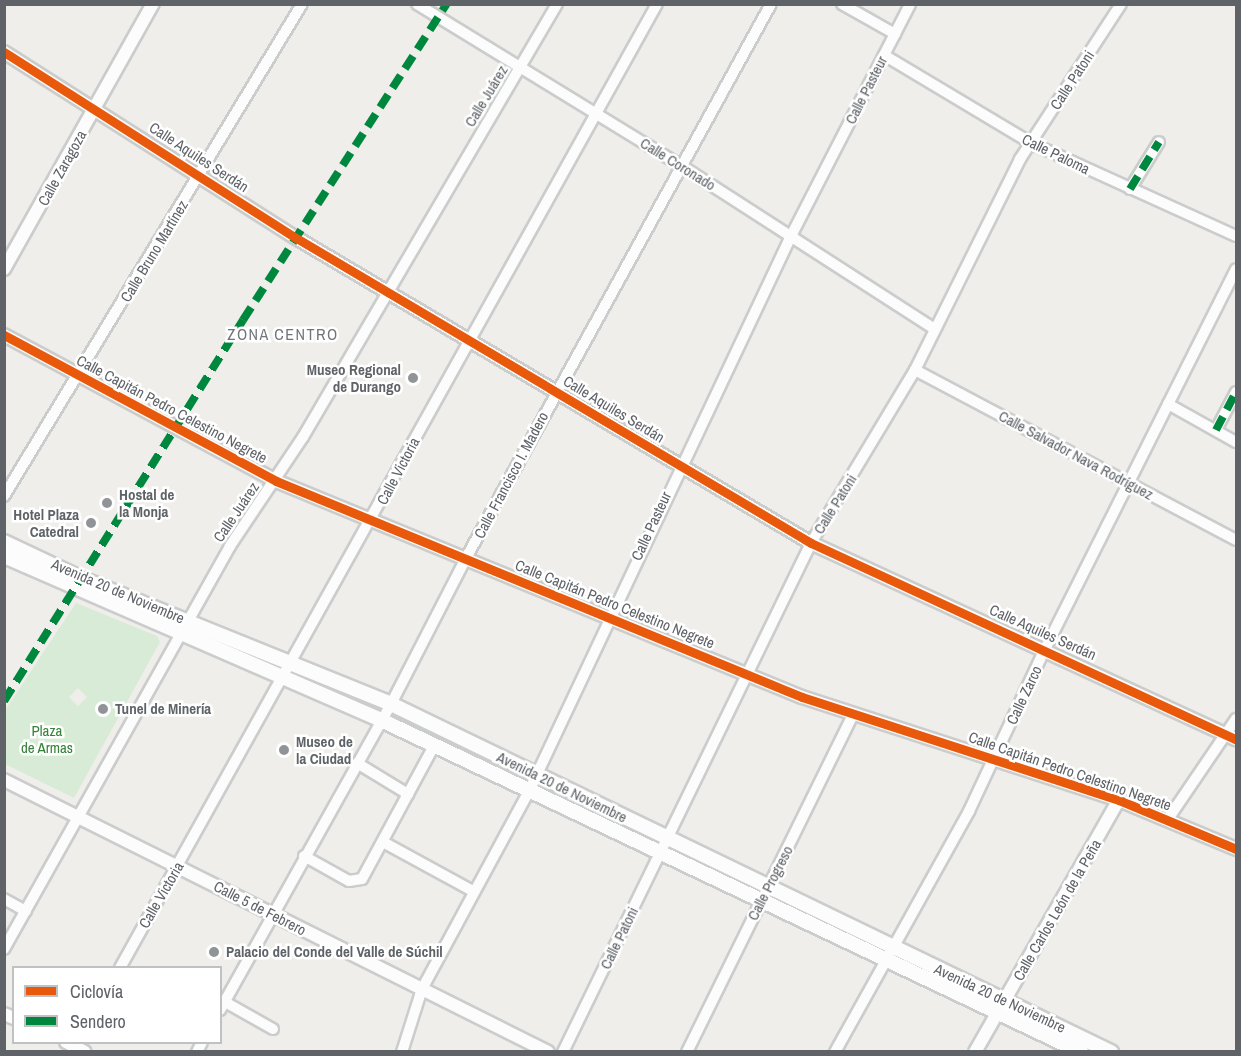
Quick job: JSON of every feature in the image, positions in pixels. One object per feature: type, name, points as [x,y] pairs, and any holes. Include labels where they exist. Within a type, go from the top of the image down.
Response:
[{"type":"main road","name":"Avenida 20 de Noviembre","points":[[4,542],[529,791],[665,845]]},
{"type":"main road","name":"Avenida 20 de Noviembre","points":[[4,556],[184,626],[292,663],[391,704],[537,776],[665,845],[764,893],[1001,1006],[1111,1052]]},
{"type":"main road","name":"Avenida 20 de Noviembre","points":[[1001,1006],[1081,1052]]},
{"type":"street","name":"Calle Zaragoza","points":[[4,269],[153,4]]},
{"type":"street","name":"Calle Bruno Martínez","points":[[4,496],[79,377],[302,4]]},
{"type":"street","name":"Calle Coronado","points":[[417,4],[680,165],[934,329]]},
{"type":"street","name":"Calle Juárez","points":[[4,949],[230,546],[276,480],[385,291],[557,4]]},
{"type":"street","name":"Calle Victoria","points":[[121,966],[292,663],[468,341],[657,4]]},
{"type":"street","name":"Calle Francisco I. Madero","points":[[223,1006],[304,856],[391,704],[466,558],[680,165],[771,4]]},
{"type":"street","points":[[842,4],[895,34]]},
{"type":"street","name":"Calle Pasteur","points":[[402,1052],[422,989],[537,776],[679,466],[791,236],[910,4]]},
{"type":"street","name":"Calle Patoni","points":[[563,1052],[665,845],[744,673],[811,543],[915,370],[1031,143],[1121,4]]},
{"type":"street","name":"Calle Aquiles Serdán","points":[[4,52],[385,291],[811,543],[1231,736]]},
{"type":"street","name":"Calle Paloma","points":[[884,55],[1031,143],[1236,236]]},
{"type":"street","points":[[1131,189],[1160,142]]},
{"type":"street","name":"Calle Zarco","points":[[834,1052],[891,954],[993,760],[1045,649],[1236,269]]},
{"type":"street","name":"Calle Capitán Pedro Celestino Negrete","points":[[4,335],[276,480],[744,673],[853,714],[1119,800],[1236,849]]},
{"type":"street","name":"Calle Salvador Nava Rodríguez","points":[[915,370],[1236,540]]},
{"type":"street","points":[[1216,430],[1236,392]]},
{"type":"street","points":[[1168,404],[1236,441]]},
{"type":"street","name":"Calle Progreso","points":[[687,1052],[853,714]]},
{"type":"street","points":[[1168,819],[1231,736],[1236,719]]},
{"type":"street","points":[[304,856],[355,882],[368,872],[434,746]]},
{"type":"street","points":[[357,763],[408,794]]},
{"type":"street","name":"Calle 5 de Febrero","points":[[4,780],[548,1052]]},
{"type":"street","name":"Calle Carlos León de la Peña","points":[[975,1052],[1119,800]]},
{"type":"street","points":[[383,842],[473,891]]},
{"type":"street","points":[[4,899],[26,911]]},
{"type":"street","points":[[223,1006],[273,1029]]},
{"type":"green space","name":"Plaza de Armas","points":[[76,603],[157,636],[160,642],[74,798],[5,764],[4,712]],"holes":[[[78,688],[87,697],[78,706],[69,697]]]},
{"type":"marked path","points":[[4,701],[243,320],[447,4]]},
{"type":"marked path","points":[[1130,189],[1159,142]]},
{"type":"marked path","points":[[1216,430],[1236,392]]},
{"type":"cycle path","points":[[4,52],[298,239],[811,543],[1236,739]]},
{"type":"cycle path","points":[[4,335],[276,481],[802,697],[1119,800],[1236,849]]},
{"type":"place","name":"Museo Regional de Durango","points":[[413,378]]},
{"type":"place","name":"Hostal de la Monja","points":[[107,503]]},
{"type":"place","name":"Hotel Plaza Catedral","points":[[91,523]]},
{"type":"place","name":"Tunel de Minería","points":[[103,709]]},
{"type":"place","name":"Museo de la Ciudad","points":[[284,750]]},
{"type":"place","name":"Palacio del Conde del Valle de Súchil","points":[[214,952]]},
{"type":"district","name":"ZONA CENTRO","points":[[283,334]]}]
